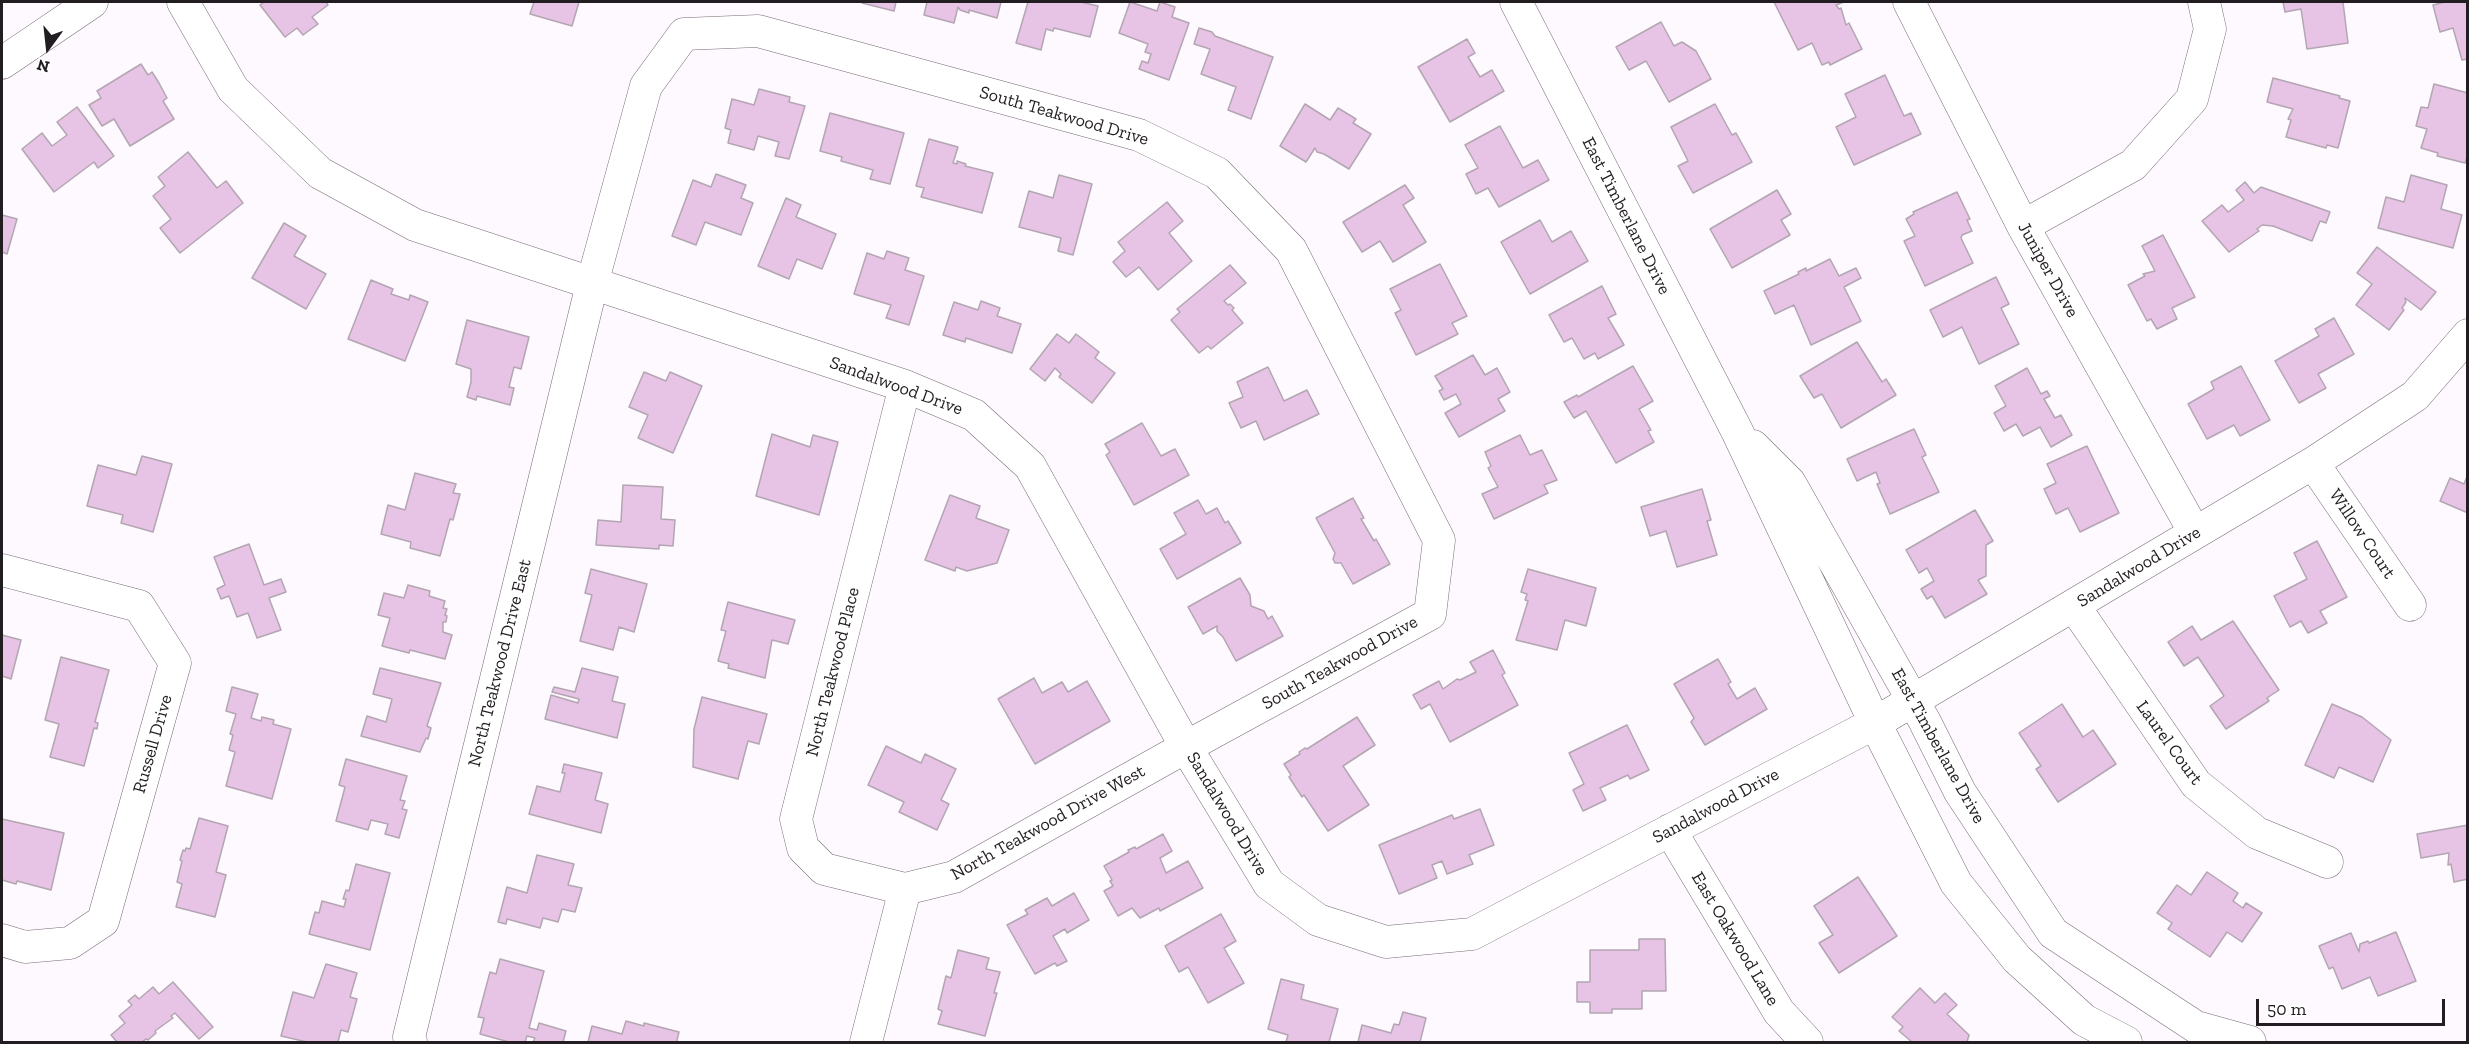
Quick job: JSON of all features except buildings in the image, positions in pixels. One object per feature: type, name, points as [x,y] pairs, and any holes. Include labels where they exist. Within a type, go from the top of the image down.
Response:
[{"type":"street","points":[[2,63],[92,2]]},
{"type":"street","name":"Sandalwood Drive","points":[[183,2],[233,89],[320,172],[415,225],[905,386],[974,415],[1030,466],[1186,747],[1269,884],[1318,920],[1386,942],[1472,934],[1875,723],[2313,463],[2415,396],[2468,335]]},
{"type":"street","name":"East Timberlane Drive","points":[[1516,2],[1737,431],[1875,723],[1956,883],[2017,959],[2084,1020],[2127,1042]]},
{"type":"street","name":"Juniper Drive","points":[[1909,2],[2023,226],[2195,533]]},
{"type":"street","points":[[2023,226],[2133,165],[2192,99],[2210,29],[2204,2]]},
{"type":"street","name":"South Teakwood Drive","points":[[592,284],[646,86],[684,33],[758,31],[1139,135],[1217,173],[1291,250],[1439,540],[1430,614],[1186,747]]},
{"type":"street","name":"North Teakwood Drive East","points":[[411,1042],[409,1037],[592,284]]},
{"type":"street","name":"North Teakwood Place","points":[[905,386],[796,819],[803,848],[824,869],[905,889]]},
{"type":"street","name":"East Timberlane Drive","points":[[1737,431],[1790,483],[1913,701],[1960,792],[2053,933],[2196,1027],[2250,1042]]},
{"type":"street","name":"Willow Court","points":[[2313,463],[2410,605]]},
{"type":"street","name":"Russell Drive","points":[[2,570],[139,606],[175,663],[103,921],[70,943],[25,947],[2,940]]},
{"type":"street","name":"Laurel Court","points":[[2074,606],[2196,784],[2256,833],[2327,862]]},
{"type":"street","name":"North Teakwood Drive West","points":[[905,889],[954,877],[1186,747]]},
{"type":"street","name":"East Oakwood Lane","points":[[1670,830],[1779,1012],[1807,1042]]},
{"type":"street","points":[[866,1042],[905,889]]}]
